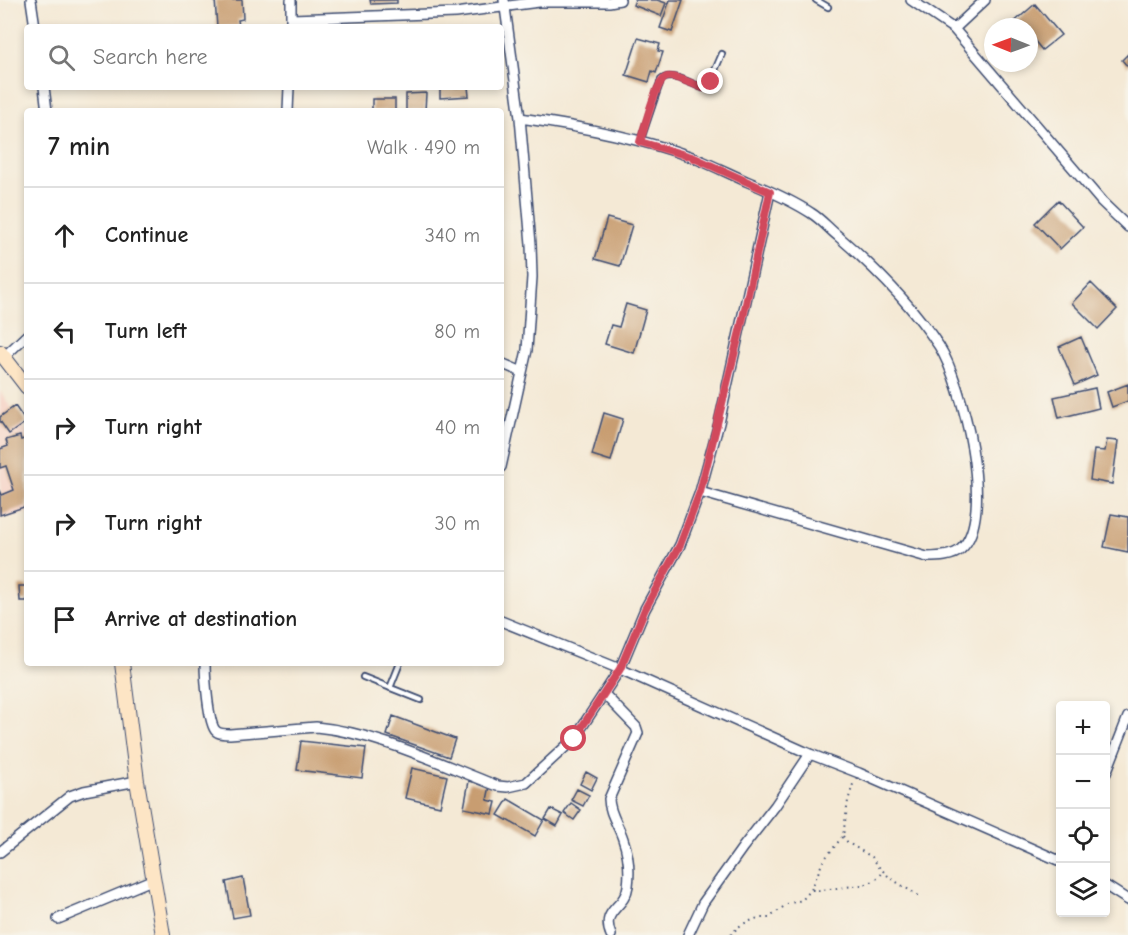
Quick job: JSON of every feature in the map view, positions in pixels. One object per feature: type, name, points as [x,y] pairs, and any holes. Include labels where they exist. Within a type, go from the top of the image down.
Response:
[{"type":"street","points":[[31,0],[35,24]]},
{"type":"street","points":[[291,0],[291,23],[456,13],[505,4],[620,0]]},
{"type":"street","points":[[911,0],[954,29],[1102,202],[1128,227]]},
{"type":"street","points":[[954,29],[985,0]]},
{"type":"street","points":[[504,453],[522,372],[531,308],[532,277],[520,118],[505,4]]},
{"type":"street","points":[[44,90],[47,108]]},
{"type":"street","points":[[288,108],[289,90]]},
{"type":"street","points":[[520,118],[579,128],[692,157],[811,213],[858,254],[912,309],[940,348],[958,387],[970,438],[977,505],[973,531],[961,550],[942,556],[927,557],[700,492]]},
{"type":"street","points":[[205,666],[205,680],[213,726],[220,733],[327,728],[363,735],[498,786],[508,787],[526,783],[574,739],[604,694],[620,669],[645,609],[680,545],[700,492],[741,327],[770,192]]},
{"type":"street","points":[[24,337],[2,354],[24,383]]},
{"type":"street","points":[[504,364],[522,372]]},
{"type":"street","points":[[504,622],[620,669],[810,754],[859,773],[1056,859]]},
{"type":"street","points":[[122,666],[137,781],[164,935]]},
{"type":"street","points":[[604,694],[636,727],[638,732],[609,799],[609,805],[624,840],[628,875],[626,896],[609,915],[607,924],[611,935]]},
{"type":"street","points":[[1110,763],[1128,717]]},
{"type":"street","points":[[688,935],[703,903],[742,847],[775,806],[810,754]]},
{"type":"street","points":[[0,852],[70,796],[84,791],[137,781]]},
{"type":"street","points":[[58,919],[154,879]]},
{"type":"street","points":[[1110,889],[1128,900]]},
{"type":"lane","points":[[816,0],[828,8]]},
{"type":"lane","points":[[640,142],[661,80],[671,76],[703,88],[708,86],[722,54]]},
{"type":"lane","points":[[390,687],[399,666]]},
{"type":"lane","points":[[363,677],[420,700]]},
{"type":"path","points":[[731,935],[745,923],[758,918],[769,918],[787,904],[801,900],[811,890],[823,861],[843,836],[848,801],[853,782],[859,773]]},
{"type":"path","points":[[843,836],[848,843],[872,857],[883,872],[897,884],[922,898]]},
{"type":"path","points":[[811,890],[823,891],[847,886],[855,887],[872,882],[883,872]]},
{"type":"shaded area","points":[[0,391],[24,428],[24,514],[0,518]]},
{"type":"building","points":[[215,0],[242,0],[243,19],[238,20],[239,24],[217,24]]},
{"type":"building","points":[[370,0],[397,0],[397,3],[371,4]]},
{"type":"building","points":[[635,0],[657,0],[666,3],[661,16],[633,5]]},
{"type":"building","points":[[670,0],[683,0],[672,32],[660,28]]},
{"type":"building","points":[[1035,4],[1061,35],[1042,50],[1038,45],[1038,18],[1019,18]]},
{"type":"building","points":[[638,38],[660,44],[658,51],[663,52],[656,73],[652,71],[649,82],[626,75]]},
{"type":"building","points":[[1128,54],[1128,67],[1122,60]]},
{"type":"building","points":[[440,90],[468,90],[469,96],[440,98]]},
{"type":"building","points":[[426,93],[425,108],[406,108],[406,94]]},
{"type":"building","points":[[372,99],[395,99],[395,108],[372,108]]},
{"type":"building","points":[[1058,200],[1083,227],[1060,249],[1035,223]]},
{"type":"building","points":[[607,218],[632,225],[620,266],[595,259]]},
{"type":"building","points":[[1091,283],[1117,309],[1098,329],[1072,303]]},
{"type":"building","points":[[626,304],[646,310],[634,353],[605,344],[611,325],[619,327]]},
{"type":"building","points":[[1081,337],[1097,375],[1075,385],[1059,347]]},
{"type":"building","points":[[1128,384],[1128,401],[1112,407],[1107,392]]},
{"type":"building","points":[[1095,388],[1099,408],[1059,418],[1054,397]]},
{"type":"building","points":[[15,406],[24,419],[24,423],[9,434],[0,421],[0,417]]},
{"type":"building","points":[[604,413],[623,419],[611,461],[592,455]]},
{"type":"building","points":[[20,436],[21,440],[24,439],[24,507],[0,515],[0,490],[2,495],[14,490],[6,466],[0,468],[0,449],[8,446],[6,440]]},
{"type":"building","points":[[1107,440],[1118,441],[1112,484],[1090,480],[1094,450],[1105,451]]},
{"type":"building","points":[[1111,514],[1128,517],[1128,552],[1104,547]]},
{"type":"building","points":[[19,586],[24,586],[24,601],[20,601]]},
{"type":"building","points":[[393,716],[455,739],[449,757],[387,735]]},
{"type":"building","points":[[301,741],[366,748],[362,778],[297,770]]},
{"type":"building","points":[[412,768],[447,776],[440,806],[405,798]]},
{"type":"building","points":[[586,772],[597,778],[591,790],[580,784]]},
{"type":"building","points":[[469,781],[490,786],[487,800],[496,802],[493,814],[464,808]]},
{"type":"building","points":[[577,789],[589,795],[583,806],[571,800]]},
{"type":"building","points":[[508,799],[544,820],[535,836],[498,815]]},
{"type":"building","points":[[571,803],[581,810],[574,820],[564,813]]},
{"type":"building","points":[[551,809],[563,815],[557,826],[545,819]]},
{"type":"building","points":[[243,878],[250,915],[233,918],[226,882]]},
{"type":"route","points":[[574,739],[620,669],[645,609],[680,545],[700,492],[719,423],[770,192],[692,157],[640,142],[661,80],[671,76],[703,88],[711,82]]}]
